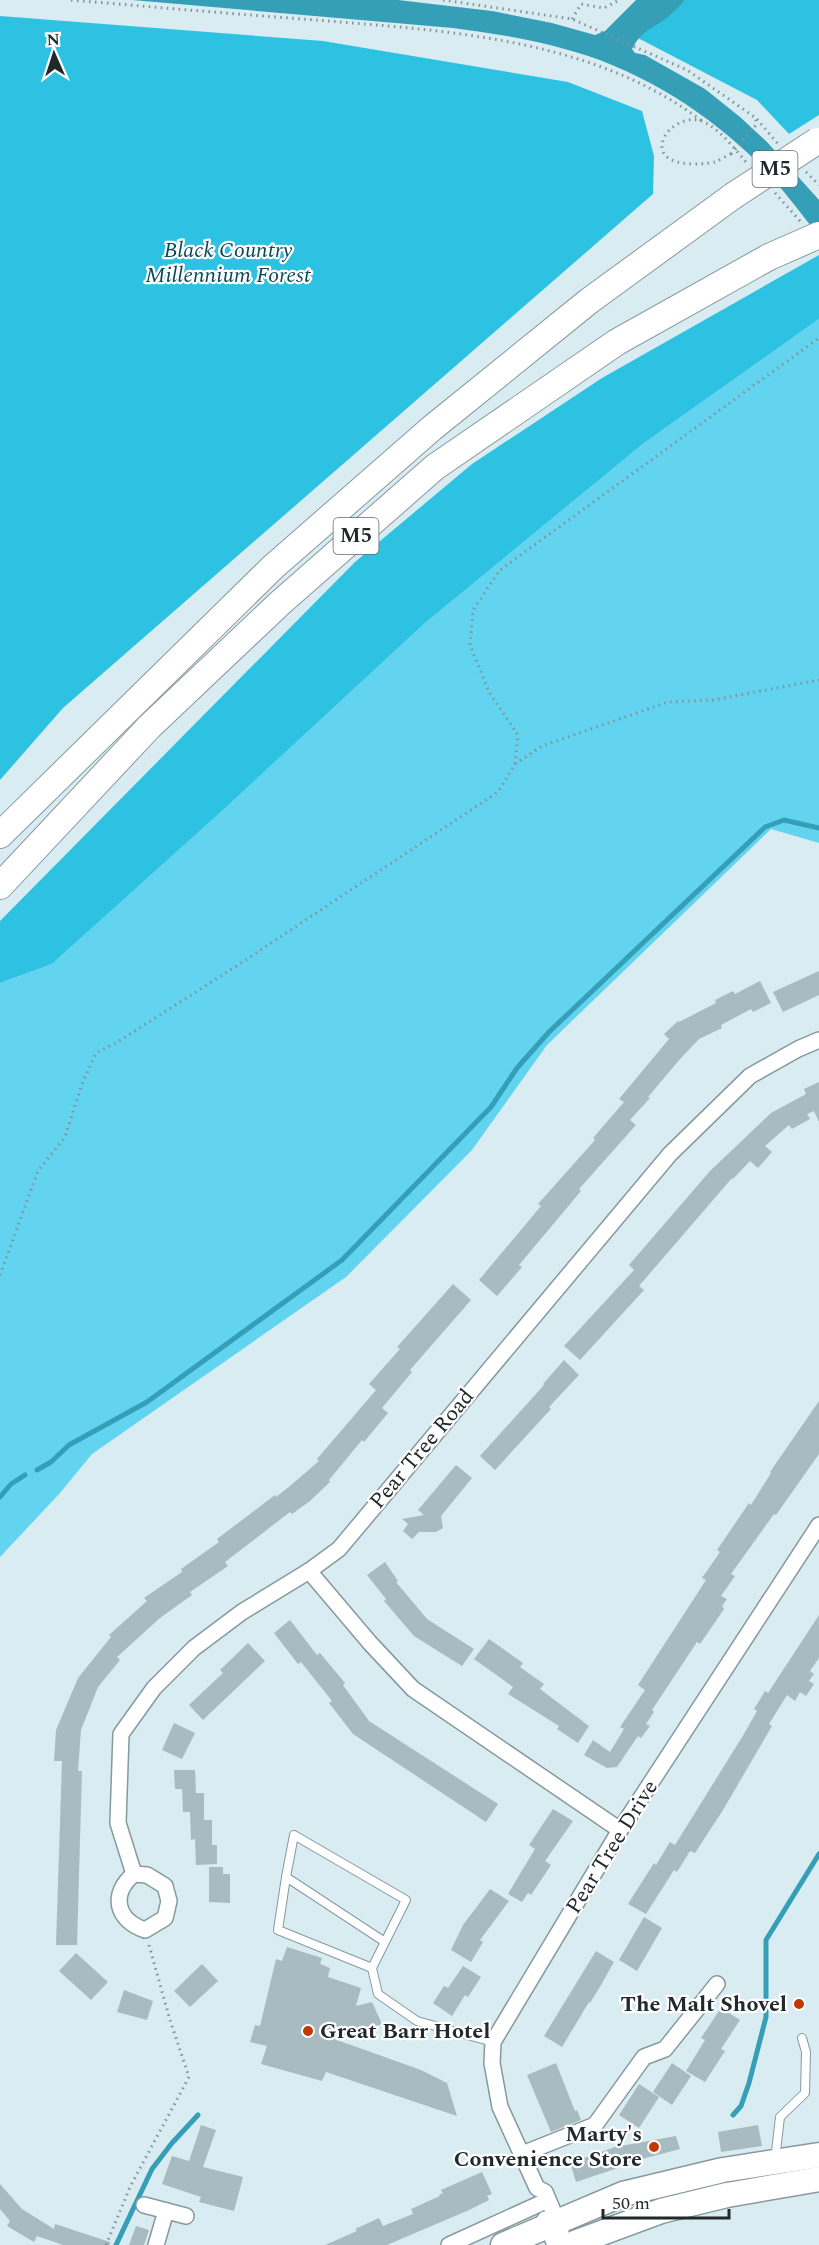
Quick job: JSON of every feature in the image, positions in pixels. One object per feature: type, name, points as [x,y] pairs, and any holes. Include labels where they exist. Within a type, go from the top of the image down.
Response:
[{"type":"highway","name":"M5","points":[[0,834],[290,551],[432,428],[589,301],[733,196],[818,141]]},
{"type":"highway","name":"M5","points":[[0,886],[149,727],[280,603],[435,467],[617,342],[769,257],[819,235]]},
{"type":"highway","points":[[503,2245],[549,2219],[623,2194],[680,2179],[819,2155]]},
{"type":"highway","points":[[569,2245],[661,2211],[727,2195],[819,2180]]},
{"type":"street","name":"Pear Tree Road","points":[[134,1874],[118,1823],[122,1734],[154,1688],[194,1648],[242,1612],[309,1571],[339,1549],[670,1154],[750,1076],[819,1040]]},
{"type":"street","name":"Pear Tree Drive","points":[[493,2042],[621,1830],[819,1525]]},
{"type":"street","points":[[309,1571],[370,1644],[413,1689],[621,1830]]},
{"type":"street","points":[[134,1874],[147,1875],[165,1886],[169,1901],[165,1918],[145,1930],[132,1926],[124,1918],[119,1906],[119,1894],[124,1882],[134,1874]]},
{"type":"street","points":[[522,2154],[595,2125],[644,2057],[665,2049],[717,1984]]},
{"type":"street","points":[[493,2042],[492,2063],[500,2108],[537,2188],[545,2192],[549,2219],[569,2245]]},
{"type":"street","points":[[144,2205],[186,2217]]},
{"type":"street","points":[[156,2245],[166,2211]]},
{"type":"street","points":[[449,2245],[549,2219]]},
{"type":"lane","points":[[372,1968],[278,1930],[294,1835],[405,1900],[372,1968],[378,1994],[417,2021],[493,2042]]},
{"type":"lane","points":[[286,1877],[385,1942]]},
{"type":"lane","points":[[775,2161],[780,2117],[805,2094],[806,2052],[802,2038]]},
{"type":"path","points":[[71,0],[452,32],[525,44],[612,71],[680,105],[728,142]]},
{"type":"path","points":[[443,0],[572,19],[687,69],[756,118],[756,125],[731,153],[717,161],[678,163],[666,157],[662,149],[664,138],[671,128],[691,120],[702,121]]},
{"type":"path","points":[[572,19],[581,4],[604,8],[619,0]]},
{"type":"path","points":[[0,1275],[38,1171],[65,1137],[82,1084],[96,1053],[119,1041],[216,979],[498,792],[515,764],[518,735],[489,692],[470,645],[473,610],[500,570],[819,338]]},
{"type":"path","points":[[515,764],[542,747],[668,702],[713,700],[819,680]]},
{"type":"path","points":[[106,2245],[130,2187],[189,2077],[170,2020],[145,1930]]},
{"type":"shaded area","points":[[132,0],[398,0],[492,11],[552,23],[595,35],[605,31],[636,0],[685,0],[667,18],[642,35],[632,49],[635,53],[645,55],[705,89],[767,142],[819,200],[819,236],[778,184],[731,138],[663,90],[613,65],[587,56],[534,41],[453,28]]},
{"type":"shaded area","points":[[819,319],[819,843],[771,829],[547,1045],[472,1150],[346,1277],[92,1454],[60,1493],[0,1557],[0,983],[52,964],[425,623],[644,443]]},
{"type":"green space","points":[[685,0],[819,0],[819,115],[789,134],[757,100],[638,38]]},
{"type":"green space","name":"Black Country Millennium Forest","points":[[0,16],[323,41],[568,82],[642,111],[654,156],[653,194],[63,708],[0,780]]},
{"type":"green space","points":[[819,255],[819,319],[644,443],[425,623],[52,964],[0,983],[0,921],[355,562],[472,464],[602,378]]},
{"type":"building","points":[[819,971],[819,995],[783,1012],[773,992]]},
{"type":"building","points":[[760,981],[771,1003],[753,1012],[751,1009],[721,1025],[722,1028],[699,1039],[680,1059],[630,1120],[636,1125],[579,1189],[581,1191],[519,1265],[522,1267],[497,1296],[479,1280],[541,1206],[538,1204],[595,1140],[593,1138],[624,1102],[619,1099],[669,1039],[664,1034],[678,1021],[716,1003],[715,1000],[733,991],[735,994]]},
{"type":"building","points":[[819,1082],[819,1122],[814,1111],[807,1114],[810,1119],[792,1129],[789,1125],[765,1146],[772,1152],[758,1168],[750,1161],[732,1178],[639,1286],[644,1290],[580,1360],[564,1346],[634,1270],[629,1265],[710,1171],[771,1113],[806,1094],[804,1089]]},
{"type":"building","points":[[453,1284],[471,1300],[410,1370],[412,1372],[382,1408],[388,1413],[364,1442],[362,1440],[329,1480],[330,1482],[310,1501],[292,1514],[290,1512],[225,1562],[228,1566],[190,1592],[192,1595],[160,1618],[117,1657],[120,1660],[98,1687],[81,1730],[78,1771],[82,1771],[77,1945],[56,1945],[62,1761],[54,1761],[56,1730],[78,1678],[111,1637],[109,1635],[147,1601],[144,1598],[182,1572],[181,1569],[219,1542],[217,1539],[275,1495],[276,1497],[319,1461],[317,1459],[376,1390],[369,1384],[400,1349],[397,1347]]},
{"type":"building","points":[[564,1360],[579,1375],[495,1470],[480,1456]]},
{"type":"building","points":[[819,1401],[819,1454],[731,1574],[735,1576],[721,1596],[727,1599],[722,1606],[724,1609],[700,1644],[697,1642],[652,1710],[654,1712],[646,1724],[650,1726],[641,1738],[638,1736],[617,1767],[607,1768],[584,1755],[593,1740],[610,1752],[624,1729],[620,1727],[645,1690],[638,1685],[706,1580],[702,1578],[720,1552],[717,1550],[749,1503],[751,1505],[770,1472]]},
{"type":"building","points":[[456,1465],[472,1478],[441,1516],[443,1528],[436,1532],[419,1532],[412,1539],[403,1531],[408,1524],[402,1519],[424,1515],[418,1510]]},
{"type":"building","points":[[385,1562],[398,1581],[396,1582],[427,1619],[474,1649],[462,1666],[414,1636],[384,1601],[386,1599],[367,1575]]},
{"type":"building","points":[[819,1615],[819,1658],[810,1671],[814,1674],[809,1681],[814,1684],[806,1696],[800,1692],[795,1701],[787,1695],[769,1724],[772,1726],[723,1810],[695,1853],[690,1851],[677,1872],[674,1870],[646,1914],[628,1904],[670,1842],[675,1845],[744,1734],[757,1711],[754,1709],[765,1691],[768,1693]]},
{"type":"building","points":[[290,1620],[317,1655],[320,1653],[345,1683],[343,1685],[369,1721],[498,1804],[486,1822],[353,1734],[329,1703],[332,1701],[301,1662],[298,1664],[274,1633]]},
{"type":"building","points":[[489,1639],[523,1663],[520,1667],[544,1684],[540,1689],[589,1726],[578,1743],[557,1729],[559,1726],[508,1694],[513,1687],[474,1659]]},
{"type":"building","points":[[248,1643],[265,1661],[203,1720],[189,1705],[223,1673],[220,1670]]},
{"type":"building","points":[[174,1723],[195,1733],[182,1759],[162,1750]]},
{"type":"building","points":[[174,1770],[195,1770],[196,1793],[204,1793],[204,1820],[212,1820],[212,1845],[217,1845],[217,1864],[196,1865],[195,1839],[191,1840],[190,1812],[183,1812],[182,1789],[175,1789]]},
{"type":"building","points":[[553,1809],[573,1821],[545,1861],[551,1865],[531,1895],[528,1893],[522,1902],[508,1894],[535,1849],[529,1845]]},
{"type":"building","points":[[209,1867],[223,1867],[223,1874],[230,1874],[230,1903],[209,1902]]},
{"type":"building","points":[[490,1889],[509,1901],[480,1940],[483,1942],[471,1962],[451,1950],[463,1925]]},
{"type":"building","points":[[644,1917],[662,1928],[637,1971],[619,1960]]},
{"type":"building","name":"Great Barr Hotel","points":[[287,1947],[322,1958],[320,1964],[330,1968],[328,1977],[361,1988],[356,2006],[372,2002],[382,2024],[337,2040],[421,2070],[447,2083],[457,2116],[326,2072],[322,2081],[261,2064],[267,2046],[250,2042],[255,2025],[260,2026],[276,1959],[282,1961]]},
{"type":"building","points":[[596,1951],[614,1962],[562,2047],[544,2036]]},
{"type":"building","points":[[76,1953],[108,1982],[91,2000],[59,1971]]},
{"type":"building","points":[[202,1964],[218,1981],[190,2007],[174,1991]]},
{"type":"building","points":[[463,1966],[481,1977],[468,1997],[465,1995],[452,2016],[433,2003],[444,1986],[448,1988]]},
{"type":"building","points":[[124,1990],[153,2001],[147,2020],[117,2012]]},
{"type":"building","points":[[721,2008],[740,2020],[721,2049],[725,2051],[705,2082],[686,2071],[705,2040],[701,2038]]},
{"type":"building","points":[[556,2063],[575,2111],[577,2110],[581,2120],[551,2132],[527,2075]]},
{"type":"building","points":[[672,2063],[691,2076],[672,2105],[653,2092]]},
{"type":"building","points":[[639,2084],[659,2097],[639,2128],[619,2115]]},
{"type":"building","points":[[201,2125],[216,2130],[203,2167],[243,2177],[234,2211],[199,2202],[201,2197],[162,2184],[172,2156],[189,2161]]},
{"type":"building","points":[[758,2125],[762,2146],[721,2152],[718,2132]]},
{"type":"building","points":[[676,2136],[680,2149],[627,2163],[627,2165],[576,2182],[570,2163],[615,2147]]},
{"type":"building","points":[[482,2172],[492,2194],[487,2196],[489,2200],[469,2210],[387,2245],[325,2245],[379,2218],[383,2226],[413,2214],[411,2209],[440,2196],[443,2193],[441,2190]]},
{"type":"building","points":[[0,2184],[22,2209],[54,2229],[55,2224],[110,2242],[110,2245],[63,2245],[37,2236],[34,2242],[7,2226],[10,2221],[0,2209]]},
{"type":"building","points":[[136,2226],[149,2230],[144,2245],[129,2245]]},
{"type":"waterway","points":[[37,1470],[51,1462],[69,1445],[147,1402],[342,1260],[491,1107],[517,1068],[549,1032],[765,827],[784,820],[819,828]]},
{"type":"waterway","points":[[0,1497],[11,1484],[25,1475]]},
{"type":"waterway","points":[[733,2115],[741,2106],[749,2083],[766,2017],[766,1940],[819,1854]]},
{"type":"waterway","points":[[116,2245],[152,2169],[198,2115]]},
{"type":"place","name":"The Malt Shovel","points":[[799,2004]]},
{"type":"place","name":"Great Barr Hotel","points":[[308,2031]]},
{"type":"place","name":"Marty's Convenience Store","points":[[654,2147]]}]
